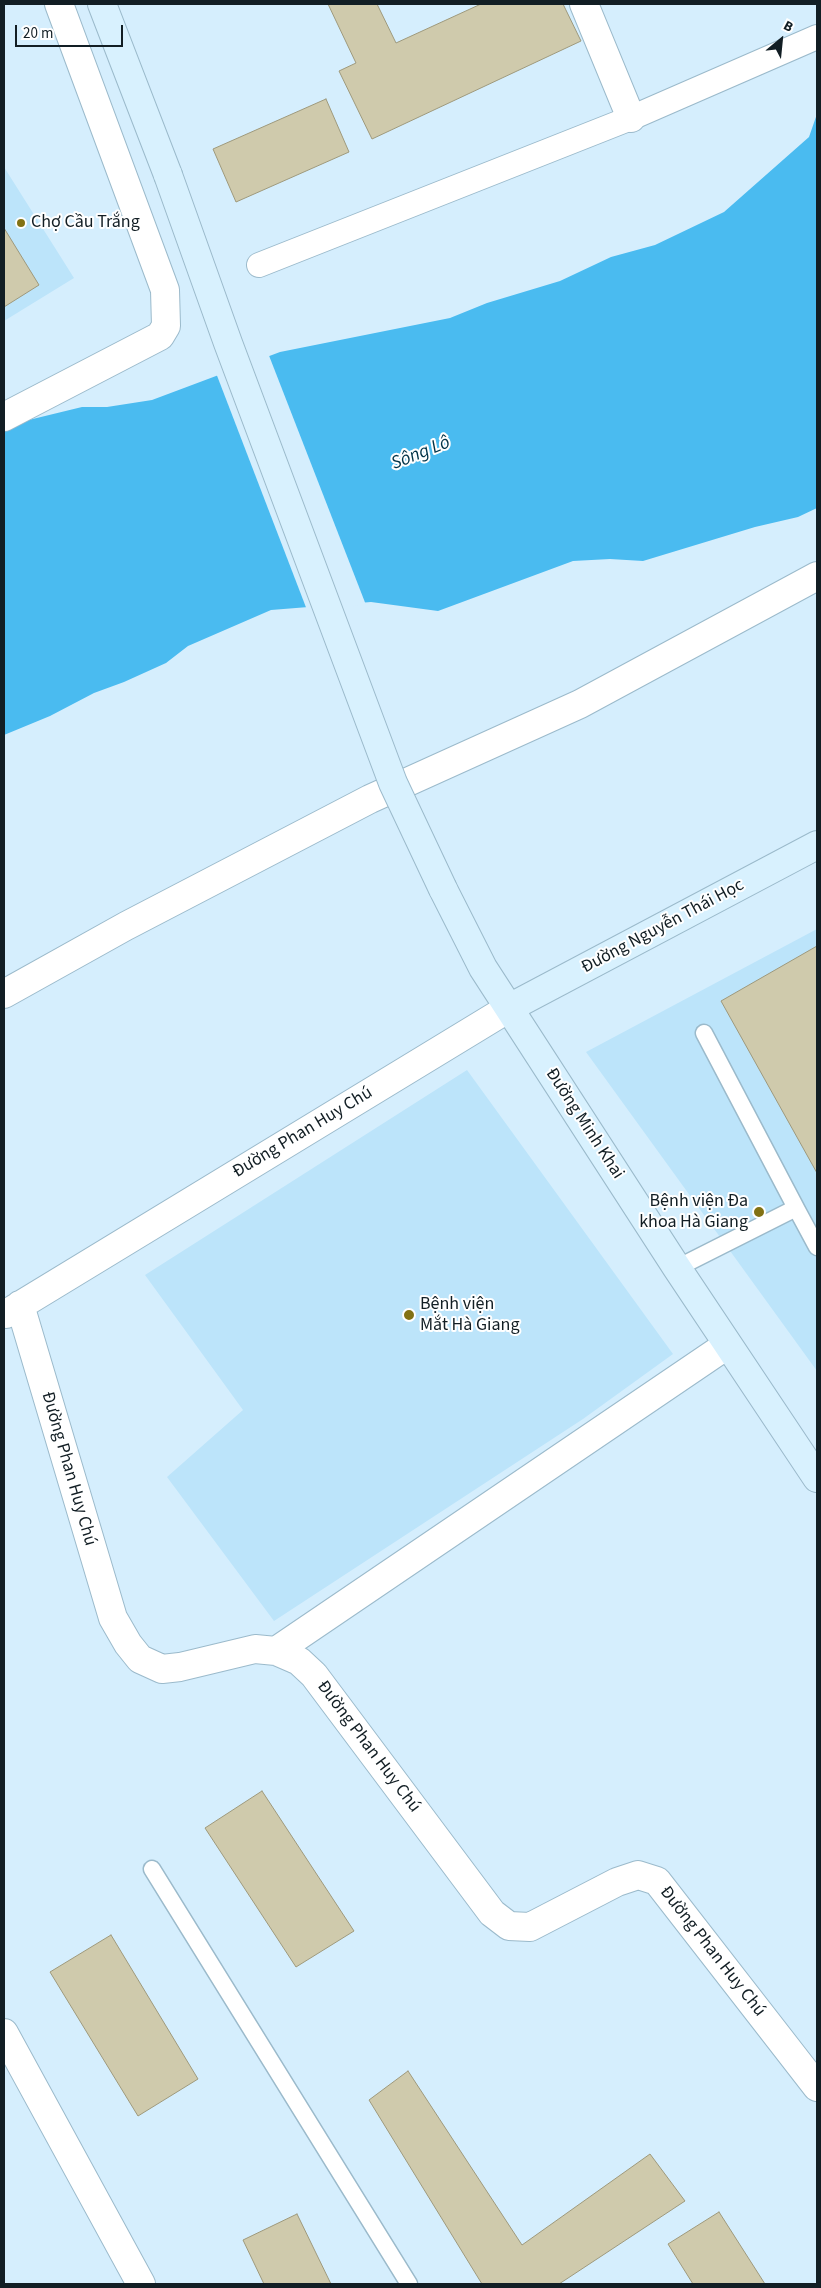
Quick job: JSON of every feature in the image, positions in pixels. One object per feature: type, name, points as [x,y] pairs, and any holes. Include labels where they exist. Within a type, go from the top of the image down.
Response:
[{"type":"main road","name":"Đường Minh Khai","points":[[102,4],[168,175],[228,343],[394,783],[443,889],[483,968],[727,1345],[817,1478]]},
{"type":"main road","name":"Đường Nguyễn Thái Học","points":[[509,1008],[817,845]]},
{"type":"street","points":[[4,418],[160,336],[166,326],[165,290],[59,4]]},
{"type":"street","points":[[584,4],[631,118]]},
{"type":"street","points":[[259,265],[631,118],[817,37]]},
{"type":"street","points":[[4,994],[126,926],[370,798],[580,704],[817,576]]},
{"type":"street","name":"Đường Phan Huy Chú","points":[[509,1008],[12,1310],[113,1618],[128,1644],[140,1659],[162,1669],[180,1667],[255,1649],[276,1651],[299,1662],[314,1675],[492,1913],[509,1926],[530,1927],[617,1882],[638,1875],[657,1881],[817,2087]]},
{"type":"street","points":[[276,1651],[727,1345]]},
{"type":"street","points":[[4,2033],[141,2284]]},
{"type":"lane","points":[[704,1033],[817,1247]]},
{"type":"lane","points":[[677,1268],[796,1208]]},
{"type":"lane","points":[[152,1869],[409,2284]]},
{"type":"shaded area","name":"Chợ Cầu Trắng","points":[[4,167],[74,278],[4,321]]},
{"type":"shaded area","name":"Bệnh viện Đa khoa Hà Giang","points":[[817,929],[817,1371],[586,1052]]},
{"type":"shaded area","name":"Bệnh viện Mắt Hà Giang","points":[[467,1070],[673,1354],[583,1419],[274,1621],[167,1477],[243,1410],[145,1275]]},
{"type":"water","name":"Sông Lô","points":[[817,114],[817,508],[798,517],[755,527],[643,561],[610,559],[573,561],[438,611],[371,602],[271,610],[188,646],[166,663],[94,693],[50,716],[4,735],[4,426],[82,407],[107,407],[152,400],[280,352],[450,318],[487,303],[560,281],[611,257],[655,245],[724,212],[809,137]]},
{"type":"pier","points":[[268,353],[366,605],[307,610],[216,373]]},
{"type":"building","points":[[328,4],[377,4],[396,43],[481,4],[563,4],[581,41],[372,139],[339,71],[356,63]]},
{"type":"building","points":[[326,99],[349,152],[236,202],[213,149]]},
{"type":"building","points":[[4,228],[39,285],[4,307]]},
{"type":"building","points":[[817,946],[817,1173],[721,1001]]},
{"type":"building","points":[[262,1791],[354,1931],[296,1967],[205,1828]]},
{"type":"building","points":[[111,1935],[198,2079],[138,2116],[50,1972]]},
{"type":"building","points":[[408,2071],[522,2245],[650,2154],[685,2201],[559,2284],[482,2284],[369,2100]]},
{"type":"building","points":[[719,2212],[765,2284],[693,2284],[668,2244]]},
{"type":"building","points":[[297,2214],[331,2284],[264,2284],[243,2240]]},
{"type":"place","name":"Chợ Cầu Trắng","points":[[21,223]]},
{"type":"place","name":"Bệnh viện Đa khoa Hà Giang","points":[[759,1212]]},
{"type":"place","name":"Bệnh viện Mắt Hà Giang","points":[[409,1315]]}]
